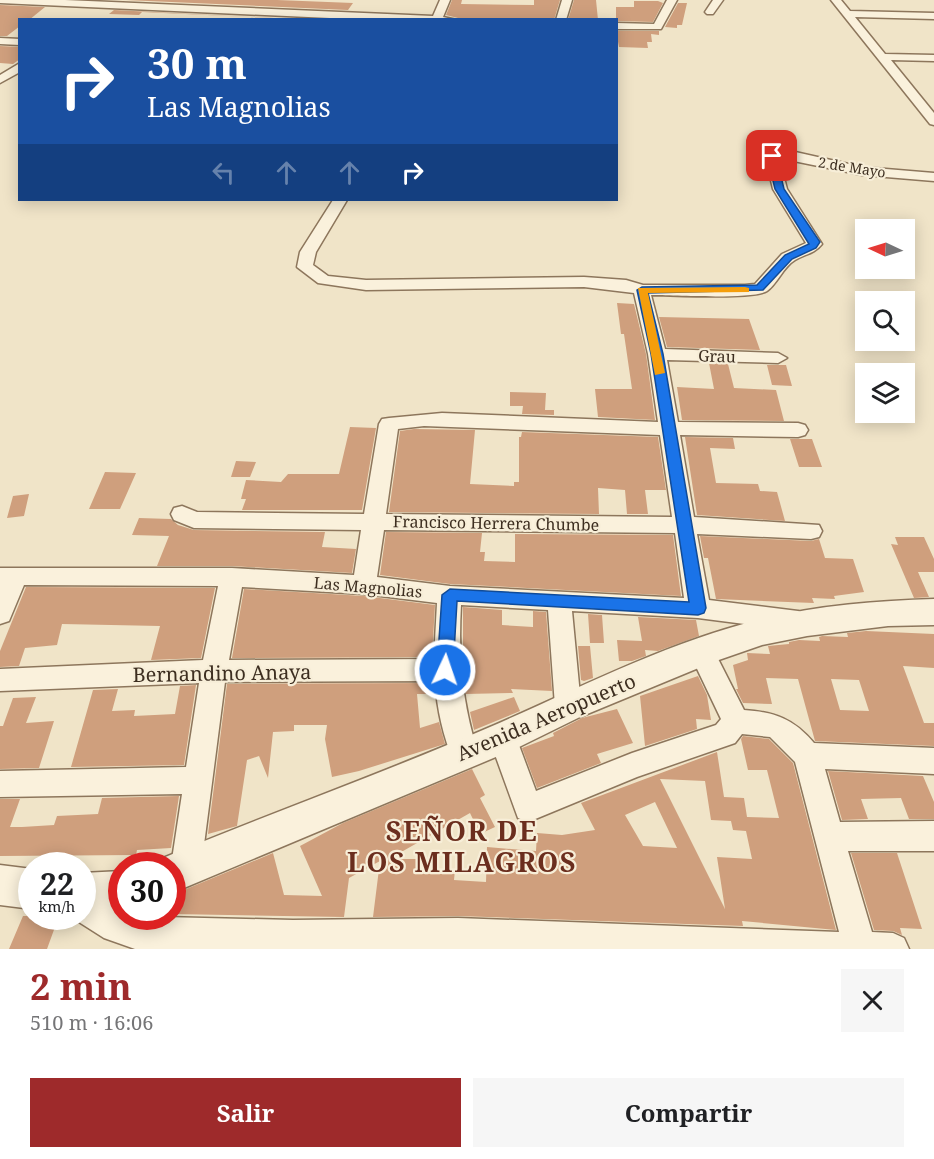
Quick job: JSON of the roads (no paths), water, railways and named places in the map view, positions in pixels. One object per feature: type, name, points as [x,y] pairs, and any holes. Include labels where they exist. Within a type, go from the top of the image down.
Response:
[{"type":"street","points":[[0,0],[100,2],[418,18]]},
{"type":"street","points":[[201,18],[219,0]]},
{"type":"street","points":[[436,18],[445,0]]},
{"type":"street","points":[[562,18],[567,0]]},
{"type":"street","points":[[618,26],[651,27],[659,24],[672,0]]},
{"type":"street","points":[[710,12],[718,0]]},
{"type":"street","points":[[836,0],[934,121]]},
{"type":"street","points":[[85,14],[100,2]]},
{"type":"street","points":[[848,14],[932,11]]},
{"type":"street","points":[[0,41],[18,42]]},
{"type":"street","points":[[883,57],[934,58]]},
{"type":"street","points":[[0,80],[18,67]]},
{"type":"street","name":"2 de Mayo","points":[[642,290],[760,288],[788,257],[813,246],[815,242],[780,189],[772,165],[772,156],[775,154],[862,171],[934,177]]},
{"type":"street","points":[[339,201],[308,252],[305,267],[324,280],[366,285],[584,282],[626,285],[642,290],[657,354],[667,428],[698,608]]},
{"type":"street","name":"Grau","points":[[657,354],[778,358]]},
{"type":"street","points":[[364,585],[388,424],[402,421],[442,421],[798,430]]},
{"type":"street","name":"Francisco Herrera Chumbe","points":[[182,514],[194,520],[685,525],[811,531]]},
{"type":"street","points":[[0,615],[8,577]]},
{"type":"street","name":"Las Magnolias","points":[[8,577],[232,577],[364,585],[450,595],[698,608],[807,623]]},
{"type":"street","points":[[183,852],[232,577]]},
{"type":"street","points":[[450,595],[445,670],[451,715],[464,753]]},
{"type":"street","points":[[559,602],[568,705]]},
{"type":"street","name":"Avenida Aeropuerto","points":[[186,868],[503,738],[568,705],[702,652],[762,632],[807,623],[888,613],[934,612]]},
{"type":"street","points":[[702,652],[736,722]]},
{"type":"street","name":"Bernandino Anaya","points":[[0,680],[214,671],[445,670]]},
{"type":"street","points":[[503,738],[528,808],[632,766],[725,734],[736,722]]},
{"type":"street","points":[[736,722],[771,725],[787,730],[807,756],[860,948]]},
{"type":"street","points":[[807,756],[934,761]]},
{"type":"street","points":[[0,784],[197,780]]},
{"type":"street","points":[[828,837],[934,836]]},
{"type":"street","points":[[0,885],[18,887]]},
{"type":"street","points":[[96,915],[115,927],[135,933],[293,943],[458,934],[748,948],[894,949]]},
{"type":"district","name":"SEÑOR DE LOS MILAGROS","points":[[462,846]]}]
